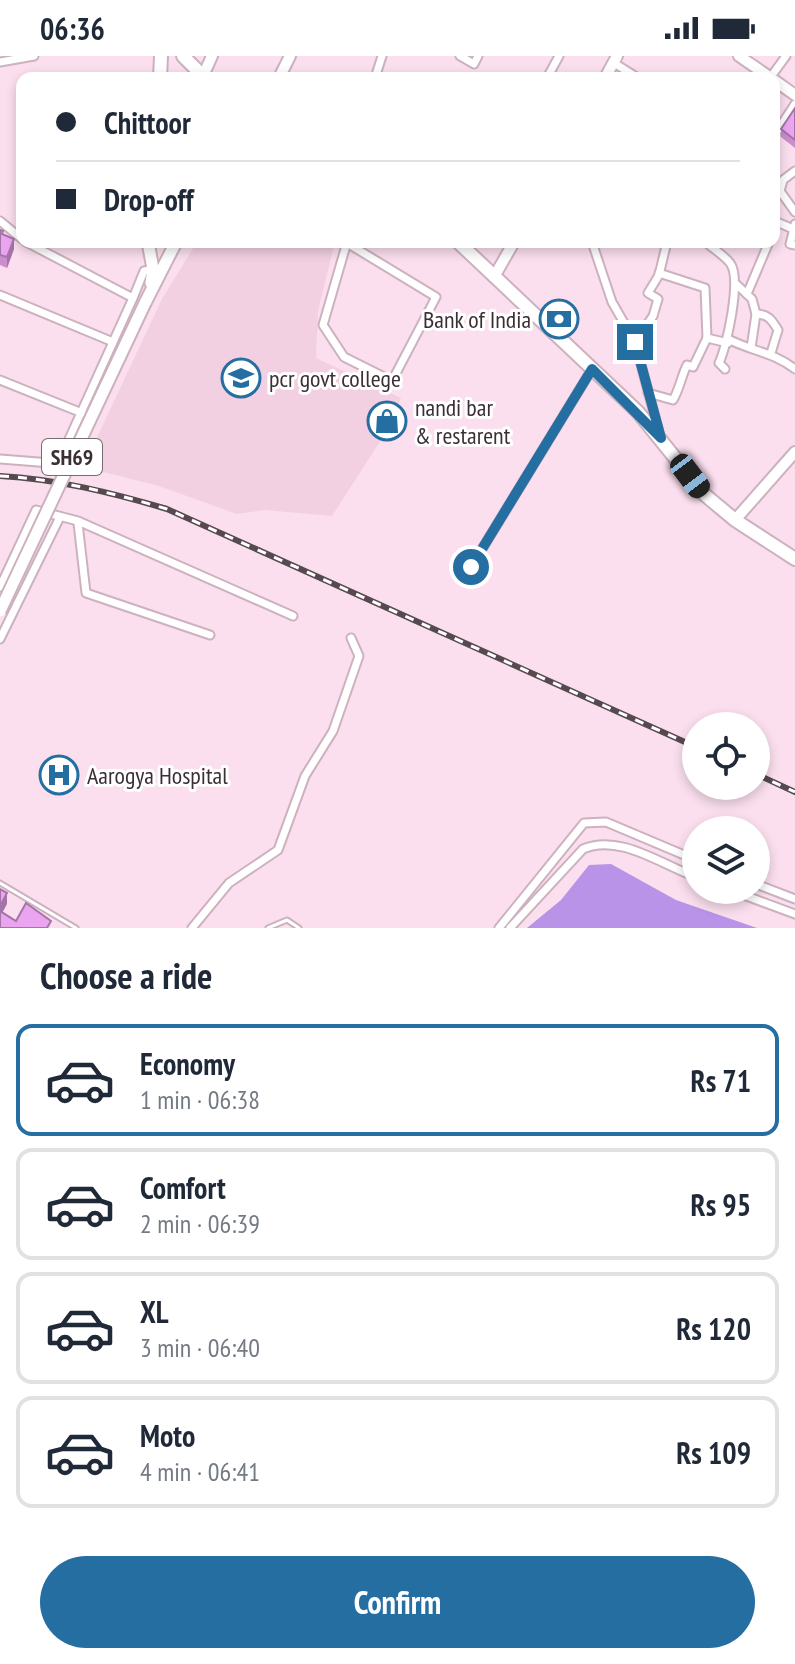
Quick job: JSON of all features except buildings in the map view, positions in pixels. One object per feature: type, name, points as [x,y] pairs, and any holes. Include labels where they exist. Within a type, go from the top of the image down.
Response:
[{"type":"highway","points":[[183,56],[199,72]]},
{"type":"highway","points":[[464,248],[661,438],[705,495],[735,520],[793,553]]},
{"type":"main road","points":[[150,248],[158,268]]},
{"type":"main road","name":"SH69","points":[[0,611],[142,299],[172,248]]},
{"type":"street","points":[[0,62],[34,56]]},
{"type":"street","points":[[460,56],[474,64],[478,56]]},
{"type":"street","points":[[739,56],[762,72]]},
{"type":"street","points":[[780,127],[795,104]]},
{"type":"street","points":[[795,171],[783,180],[780,191],[795,212]]},
{"type":"street","points":[[0,221],[16,234]]},
{"type":"street","points":[[794,227],[790,244],[795,245]]},
{"type":"street","points":[[0,459],[51,463],[60,459],[113,342],[142,299],[40,248]]},
{"type":"street","points":[[345,248],[323,325],[344,357],[392,381],[436,297],[357,248]]},
{"type":"street","points":[[494,277],[511,248]]},
{"type":"street","points":[[594,248],[612,302],[635,342],[661,438]]},
{"type":"street","points":[[635,342],[653,316],[658,299],[648,293],[659,273],[665,248]]},
{"type":"street","points":[[713,248],[732,265],[736,284],[728,341],[719,363],[725,369]]},
{"type":"street","points":[[747,294],[766,248]]},
{"type":"street","points":[[648,393],[673,400],[682,385],[681,377],[687,365],[693,367],[707,338],[705,288],[659,273]]},
{"type":"street","points":[[736,284],[747,294],[756,314],[751,348]]},
{"type":"street","points":[[0,295],[113,342]]},
{"type":"street","points":[[756,314],[772,319],[778,330],[771,353]]},
{"type":"street","points":[[707,338],[771,353],[795,369]]},
{"type":"street","points":[[471,567],[592,369]]},
{"type":"street","points":[[0,380],[82,413]]},
{"type":"street","points":[[735,520],[795,452]]},
{"type":"street","points":[[0,587],[36,510],[78,521],[293,616]]},
{"type":"street","points":[[0,639],[60,517]]},
{"type":"street","points":[[78,521],[86,593],[210,635]]},
{"type":"street","points":[[192,928],[229,883],[278,850],[305,776],[333,731],[359,656],[351,638]]},
{"type":"street","points":[[499,928],[584,823],[606,822],[682,854]]},
{"type":"street","points":[[510,928],[583,849],[599,842],[618,845],[682,871]]},
{"type":"street","points":[[770,889],[795,899]]},
{"type":"street","points":[[768,904],[795,914]]},
{"type":"lane","points":[[0,883],[76,928]]},
{"type":"lane","points":[[268,928],[287,920],[299,928]]},
{"type":"shaded area","name":"pcr govt college","points":[[193,248],[334,248],[318,311],[316,358],[401,398],[390,426],[332,516],[265,510],[237,514],[159,486],[83,467],[162,299]]},
{"type":"shaded area","points":[[611,864],[682,904],[757,928],[527,928],[561,900],[589,865]]},
{"type":"railway","points":[[0,476],[85,488],[167,509],[682,741]]},
{"type":"railway","points":[[770,780],[795,792]]},
{"type":"place","name":"Bank of India","points":[[559,319]]},
{"type":"place","name":"pcr govt college","points":[[241,378]]},
{"type":"place","name":"nandi bar & restarent","points":[[387,421]]},
{"type":"place","name":"Aarogya Hospital","points":[[59,775]]},
{"type":"route","points":[[471,567],[592,369],[661,438],[651,411],[635,342]]}]
